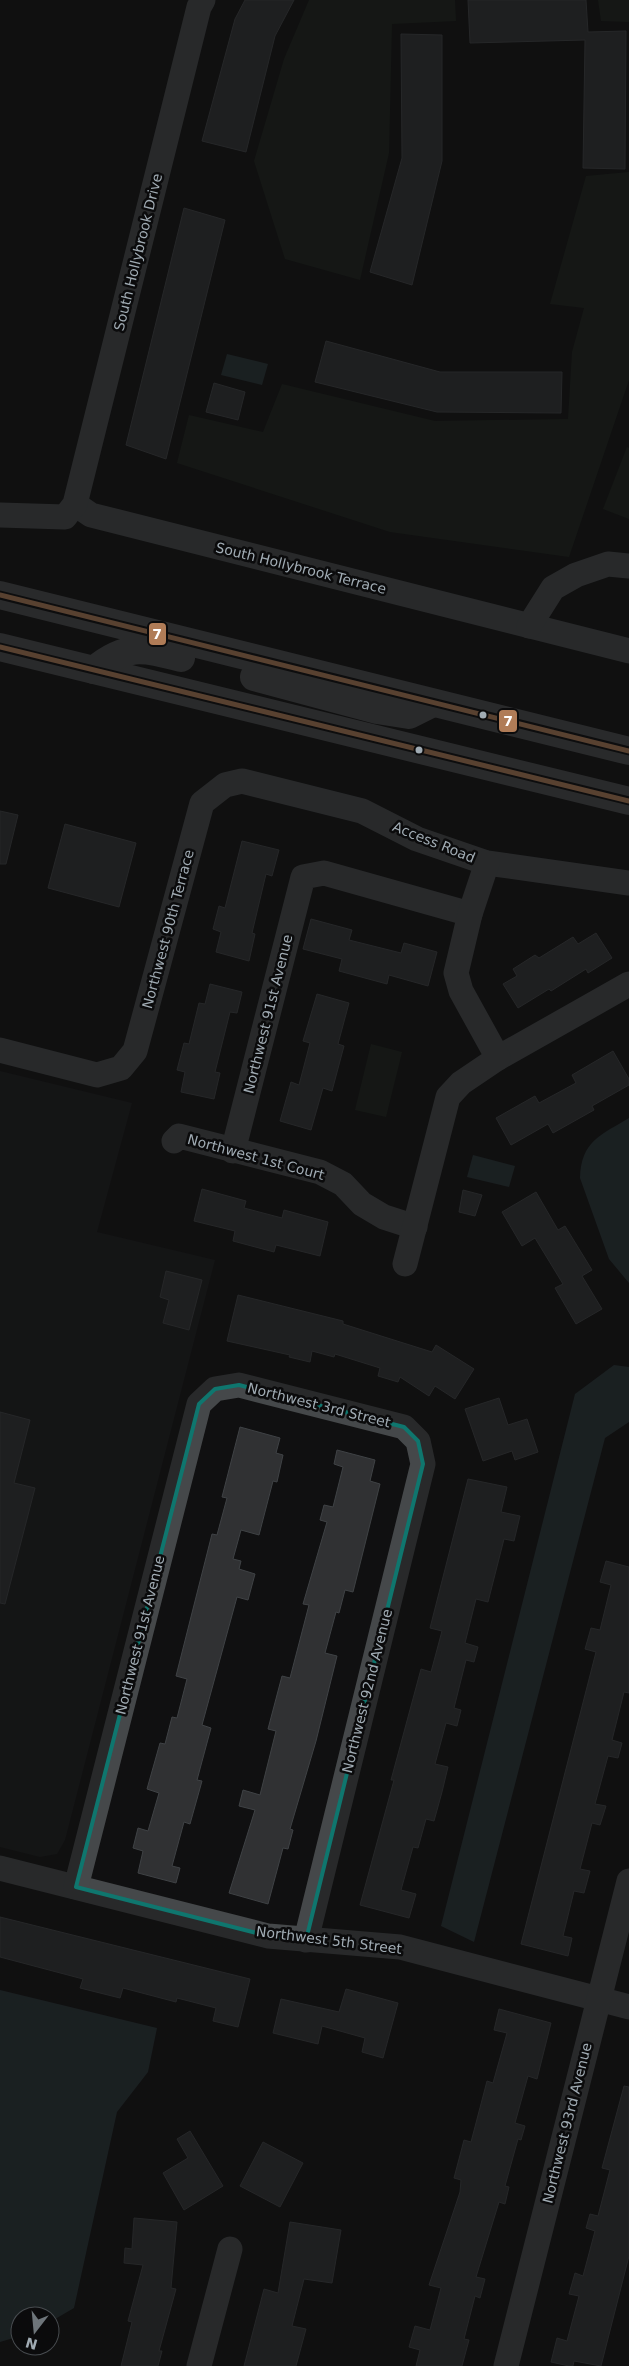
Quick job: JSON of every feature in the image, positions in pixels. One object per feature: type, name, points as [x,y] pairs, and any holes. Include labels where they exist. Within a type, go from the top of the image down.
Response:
[{"type":"highway","points":[[0,595],[629,751]]},
{"type":"highway","points":[[0,647],[629,801]]},
{"type":"highway","points":[[94,670],[119,653],[132,650],[154,651],[377,710],[409,715],[434,703]]},
{"type":"street","name":"South Hollybrook Drive","points":[[75,504],[199,8],[203,0]]},
{"type":"street","points":[[0,515],[65,517],[75,504]]},
{"type":"street","name":"South Hollybrook Terrace","points":[[75,504],[91,515],[629,651]]},
{"type":"street","points":[[529,626],[553,588],[576,575],[608,564],[629,566]]},
{"type":"street","name":"Access Road","points":[[215,791],[225,785],[242,781],[362,811],[417,839],[486,863],[629,882]]},
{"type":"street","name":"Northwest 90th Terrace","points":[[0,1050],[97,1075],[121,1068],[135,1051],[202,803],[215,791]]},
{"type":"street","points":[[486,863],[470,914],[456,974],[461,991],[498,1058]]},
{"type":"street","name":"Northwest 91st Avenue","points":[[233,1151],[303,877],[324,873],[470,914]]},
{"type":"street","points":[[405,1264],[448,1097],[461,1083],[498,1058],[629,984]]},
{"type":"street","name":"Northwest 1st Court","points":[[174,1141],[179,1136],[320,1172],[343,1184],[362,1204],[384,1217],[415,1227]]},
{"type":"street","name":"Northwest 3rd Street","points":[[215,1389],[239,1385],[386,1422],[404,1427],[418,1441]]},
{"type":"street","name":"Northwest 91st Avenue","points":[[76,1887],[200,1404],[215,1389]]},
{"type":"street","name":"Northwest 92nd Avenue","points":[[306,1940],[423,1464],[418,1441]]},
{"type":"street","name":"Northwest 5th Street","points":[[0,1868],[268,1936],[400,1947],[629,2007]]},
{"type":"street","name":"Northwest 93rd Avenue","points":[[506,2366],[629,1881]]},
{"type":"street","points":[[199,2366],[230,2249]]},
{"type":"highlighted area","points":[[239,1385],[404,1427],[418,1441],[423,1464],[306,1940],[268,1936],[76,1887],[199,1404],[215,1389]]},
{"type":"shaded area","points":[[309,0],[455,0],[456,21],[392,24],[389,153],[360,280],[285,259],[254,161],[284,59]]},
{"type":"shaded area","points":[[598,0],[629,0],[629,22],[601,21]]},
{"type":"shaded area","points":[[629,172],[629,380],[569,557],[390,532],[177,463],[189,415],[263,432],[282,384],[435,421],[568,419],[572,352],[584,308],[550,304],[586,176]]},
{"type":"shaded area","points":[[227,354],[268,364],[262,385],[221,375]]},
{"type":"shaded area","points":[[627,447],[629,448],[629,519],[603,509]]},
{"type":"shaded area","points":[[371,1044],[402,1052],[386,1117],[355,1110]]},
{"type":"shaded area","points":[[0,1071],[132,1103],[97,1232],[215,1260],[65,1840],[57,1854],[40,1857],[0,1847]]},
{"type":"shaded area","points":[[629,1118],[629,1283],[609,1259],[580,1178],[584,1155],[594,1140]]},
{"type":"shaded area","points":[[473,1155],[515,1166],[509,1187],[467,1177]]},
{"type":"shaded area","points":[[614,1365],[629,1367],[629,1422],[605,1438],[474,1942],[441,1926],[575,1394]]},
{"type":"shaded area","points":[[0,1990],[157,2028],[148,2072],[117,2112],[74,2308],[60,2316],[60,2306],[10,2306],[10,2339],[0,2342]]},
{"type":"building","points":[[245,0],[294,0],[275,36],[246,152],[202,141],[235,19]]},
{"type":"building","points":[[468,0],[586,0],[588,32],[626,31],[625,169],[583,168],[585,40],[470,43]]},
{"type":"building","points":[[401,34],[442,35],[442,161],[412,285],[370,272],[402,158]]},
{"type":"building","points":[[184,208],[225,220],[166,459],[126,445]]},
{"type":"building","points":[[326,341],[440,372],[562,372],[561,413],[437,412],[315,382]]},
{"type":"building","points":[[214,383],[245,392],[238,420],[206,412]]},
{"type":"building","points":[[0,811],[18,815],[6,864],[0,864]]},
{"type":"building","points":[[65,824],[136,843],[119,907],[48,888]]},
{"type":"building","points":[[242,841],[279,850],[272,876],[266,874],[252,933],[255,934],[249,961],[216,952],[221,932],[213,929],[219,906],[225,908]]},
{"type":"building","points":[[311,919],[352,930],[349,940],[401,953],[404,943],[437,952],[428,986],[389,975],[387,984],[339,971],[342,959],[303,949]]},
{"type":"building","points":[[596,933],[612,958],[588,973],[586,969],[551,991],[549,989],[518,1008],[503,984],[517,976],[513,969],[535,955],[539,958],[573,937],[578,944]]},
{"type":"building","points":[[210,984],[242,992],[237,1013],[230,1012],[215,1072],[220,1073],[214,1099],[181,1092],[185,1072],[177,1070],[184,1043],[189,1044],[199,1003],[205,1004]]},
{"type":"building","points":[[317,994],[349,1003],[338,1044],[344,1046],[332,1091],[323,1088],[311,1130],[280,1121],[291,1082],[299,1085],[310,1043],[303,1041]]},
{"type":"building","points":[[613,1051],[629,1079],[629,1085],[592,1106],[594,1110],[553,1133],[548,1124],[511,1145],[496,1118],[535,1096],[539,1103],[576,1083],[572,1075]]},
{"type":"building","points":[[202,1189],[246,1201],[244,1208],[282,1218],[284,1210],[328,1222],[320,1256],[276,1245],[274,1252],[233,1241],[235,1231],[194,1221]]},
{"type":"building","points":[[463,1190],[482,1195],[475,1216],[459,1212]]},
{"type":"building","points":[[536,1192],[558,1230],[565,1226],[592,1270],[582,1276],[602,1309],[576,1324],[555,1288],[563,1284],[535,1238],[522,1246],[502,1212]]},
{"type":"building","points":[[166,1271],[202,1280],[189,1330],[163,1323],[169,1300],[160,1297]]},
{"type":"building","points":[[238,1295],[343,1321],[343,1324],[432,1352],[436,1345],[474,1369],[455,1399],[435,1386],[429,1396],[400,1377],[398,1382],[378,1376],[380,1368],[335,1354],[334,1357],[312,1351],[310,1362],[289,1357],[290,1355],[227,1341]]},
{"type":"building","points":[[499,1398],[508,1425],[527,1419],[538,1452],[515,1460],[512,1451],[483,1461],[465,1409]]},
{"type":"building","points":[[0,1412],[30,1420],[14,1483],[35,1488],[5,1604],[0,1603]]},
{"type":"building","points":[[240,1427],[280,1438],[276,1453],[283,1455],[277,1482],[273,1481],[259,1535],[241,1530],[233,1559],[241,1561],[239,1569],[255,1574],[248,1600],[237,1597],[202,1725],[211,1728],[197,1780],[202,1781],[190,1824],[184,1822],[172,1866],[180,1868],[176,1883],[138,1873],[143,1851],[133,1848],[138,1828],[148,1831],[159,1793],[147,1789],[160,1743],[165,1744],[172,1717],[177,1718],[187,1679],[176,1676],[212,1534],[217,1535],[227,1498],[222,1497]]},
{"type":"building","points":[[337,1450],[375,1460],[370,1481],[380,1484],[353,1592],[345,1590],[339,1613],[336,1612],[325,1653],[337,1656],[316,1741],[290,1829],[293,1830],[288,1849],[283,1848],[268,1904],[229,1893],[255,1810],[239,1806],[243,1790],[260,1795],[276,1731],[268,1729],[282,1676],[290,1678],[309,1605],[303,1604],[327,1522],[320,1520],[324,1505],[333,1507],[343,1467],[334,1464]]},
{"type":"building","points":[[468,1479],[507,1487],[501,1512],[520,1516],[514,1541],[504,1539],[488,1602],[476,1599],[465,1643],[478,1647],[474,1662],[466,1660],[454,1708],[461,1710],[457,1726],[446,1723],[435,1764],[448,1767],[442,1792],[434,1821],[426,1819],[418,1848],[413,1847],[401,1890],[416,1894],[409,1918],[360,1905],[394,1780],[391,1780],[421,1669],[431,1672],[442,1631],[430,1628]]},
{"type":"building","points":[[606,1561],[629,1567],[629,1693],[624,1692],[612,1740],[622,1743],[618,1758],[608,1756],[595,1804],[606,1806],[600,1825],[592,1823],[580,1869],[590,1871],[584,1893],[574,1891],[563,1936],[572,1938],[568,1956],[521,1944],[596,1652],[585,1649],[591,1628],[600,1630],[611,1585],[600,1582]]},
{"type":"building","points":[[0,1917],[250,1979],[238,2027],[213,2021],[216,2008],[177,1998],[176,2002],[123,1988],[120,1998],[80,1988],[83,1979],[0,1957]]},
{"type":"building","points":[[346,1989],[398,2003],[383,2058],[362,2052],[365,2038],[322,2026],[318,2044],[273,2033],[281,1999],[339,2012]]},
{"type":"building","points":[[499,2009],[551,2023],[537,2079],[528,2076],[515,2123],[525,2126],[521,2140],[518,2139],[505,2186],[509,2187],[505,2204],[499,2202],[476,2277],[485,2279],[480,2298],[475,2296],[464,2339],[469,2340],[462,2366],[416,2366],[420,2350],[409,2347],[415,2326],[430,2330],[441,2288],[429,2285],[460,2192],[461,2180],[454,2178],[464,2140],[471,2142],[487,2081],[493,2083],[507,2033],[494,2030]]},
{"type":"building","points":[[624,2086],[629,2087],[629,2256],[601,2366],[574,2361],[573,2366],[551,2362],[557,2338],[567,2341],[579,2296],[569,2294],[575,2273],[583,2276],[595,2231],[586,2228],[590,2214],[598,2216],[610,2170],[602,2168]]},
{"type":"building","points":[[190,2131],[223,2186],[184,2210],[163,2173],[188,2158],[177,2139]]},
{"type":"building","points":[[263,2142],[303,2163],[280,2207],[240,2186]]},
{"type":"building","points":[[134,2218],[177,2222],[171,2288],[176,2289],[159,2351],[162,2351],[158,2366],[121,2366],[132,2322],[128,2321],[143,2265],[124,2263],[125,2248],[132,2249]]},
{"type":"building","points":[[290,2222],[341,2230],[332,2283],[304,2279],[292,2326],[306,2329],[296,2366],[244,2366],[264,2289],[278,2293]]},
{"type":"transit line","name":"7","points":[[0,595],[629,751]]},
{"type":"transit line","name":"7","points":[[0,647],[629,801]]}]
